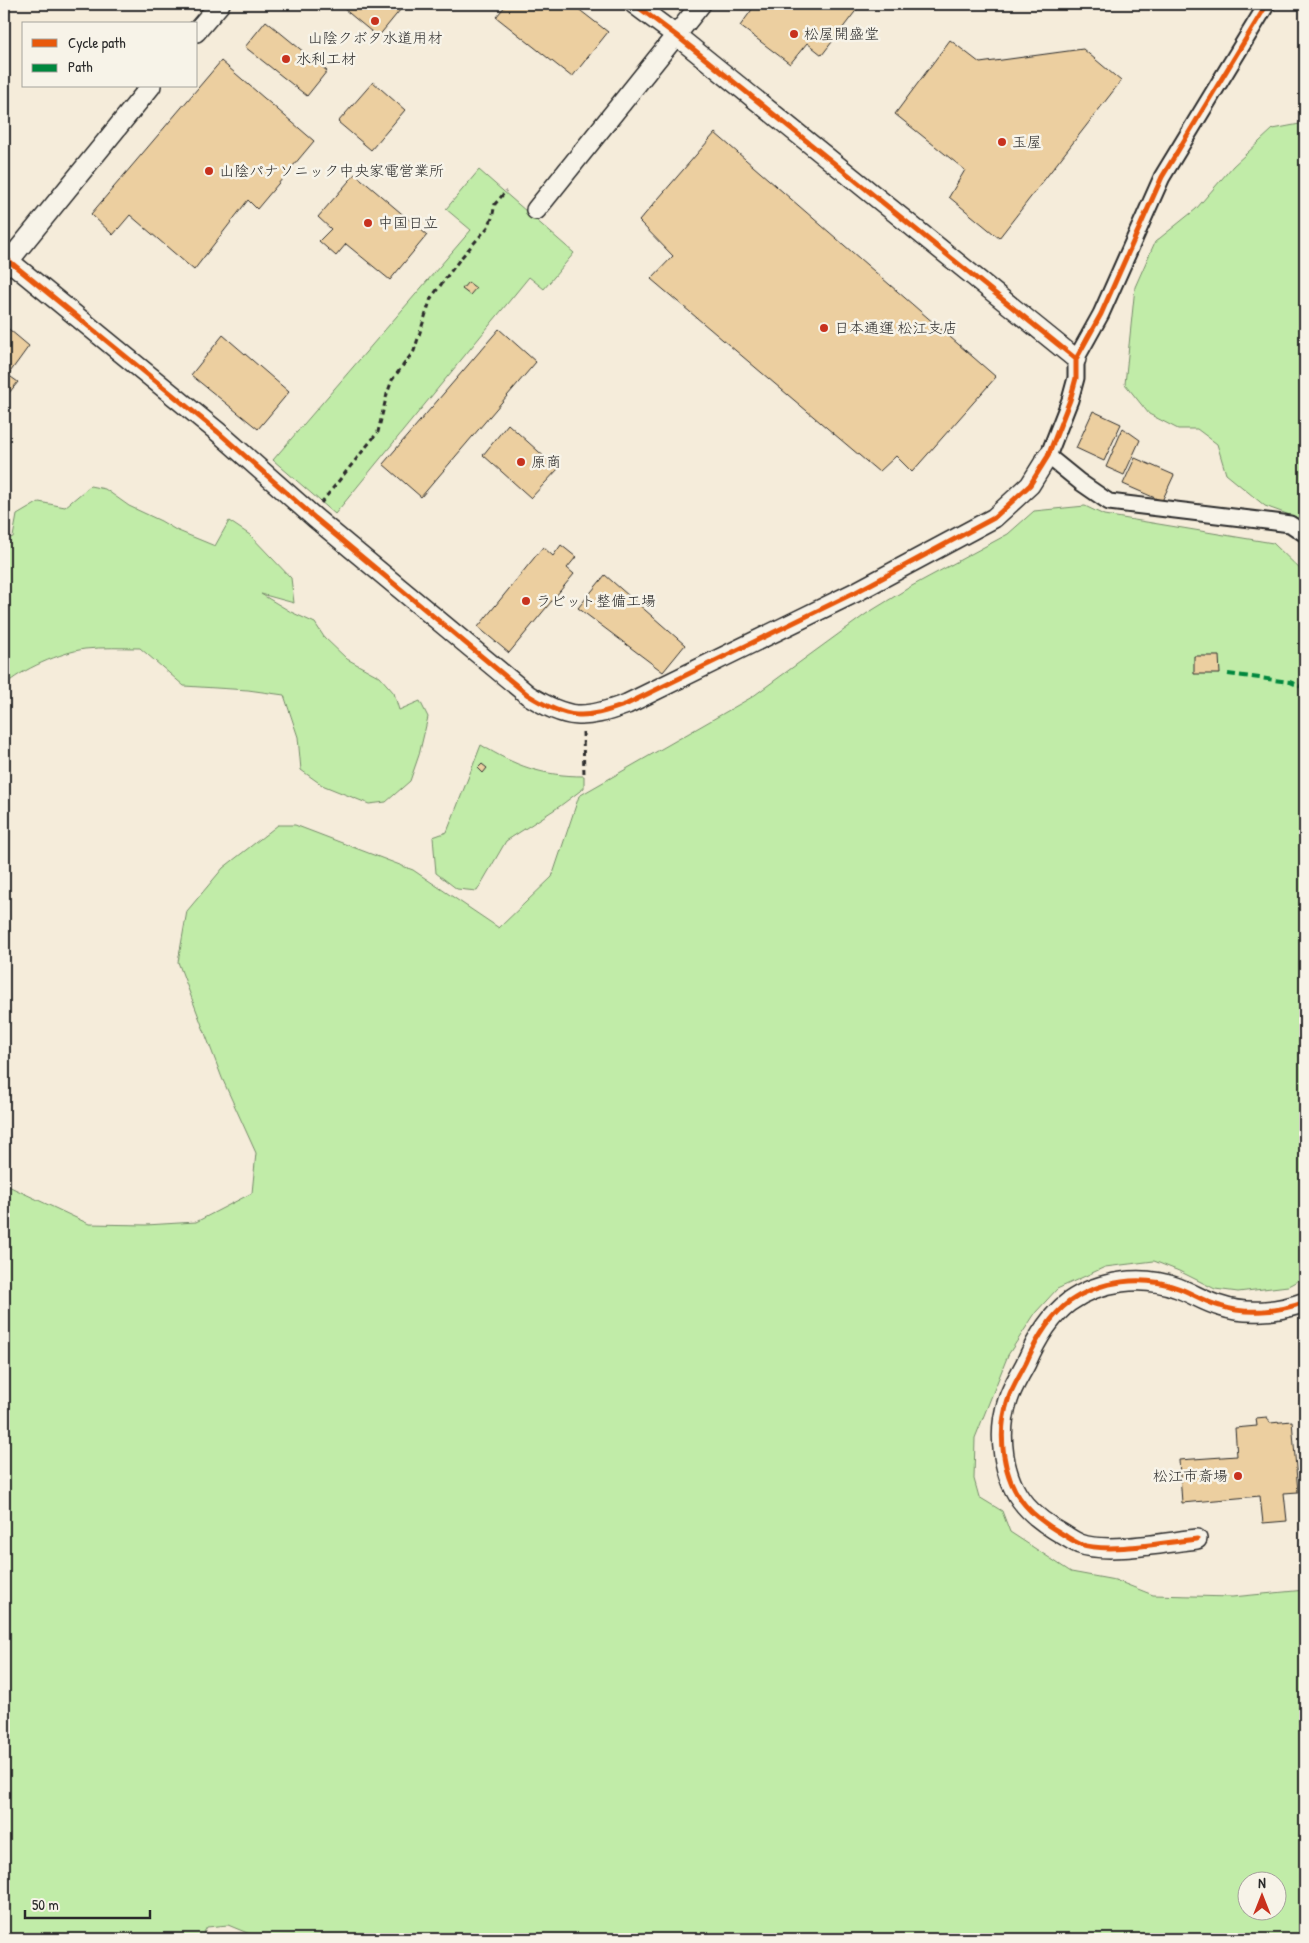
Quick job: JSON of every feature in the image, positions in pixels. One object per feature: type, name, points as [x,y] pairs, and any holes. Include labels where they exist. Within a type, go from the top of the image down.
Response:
[{"type":"street","points":[[198,30],[220,4]]},
{"type":"street","points":[[634,4],[677,36],[1076,359]]},
{"type":"street","points":[[536,210],[701,4]]},
{"type":"street","points":[[149,88],[90,158],[6,264],[218,432],[316,518],[528,695],[550,709],[578,716],[600,714],[627,704],[856,592],[994,518],[1030,485],[1048,456],[1070,400],[1076,378],[1076,359],[1101,314],[1162,177],[1267,4]]},
{"type":"street","points":[[1048,456],[1109,502],[1290,524],[1305,534]]},
{"type":"street","points":[[1197,1539],[1108,1548],[1081,1544],[1046,1525],[1024,1504],[1010,1479],[1003,1450],[1003,1424],[1008,1400],[1030,1354],[1044,1329],[1055,1315],[1069,1302],[1105,1285],[1125,1282],[1160,1283],[1195,1294],[1219,1306],[1236,1310],[1279,1310],[1305,1302]]},
{"type":"path","points":[[317,507],[378,432],[392,380],[414,351],[431,298],[460,259],[488,227],[494,204],[506,191]]},
{"type":"path","points":[[582,727],[584,776]]},
{"type":"green space","points":[[1305,123],[1305,518],[1298,518],[1265,506],[1226,474],[1217,444],[1197,429],[1178,429],[1149,414],[1125,384],[1135,287],[1155,242],[1196,209],[1233,166],[1273,129]]},
{"type":"green space","points":[[479,170],[574,253],[544,289],[529,277],[335,514],[273,460],[471,230],[446,209]]},
{"type":"green space","points":[[90,486],[105,489],[129,506],[176,530],[215,546],[229,521],[250,535],[291,578],[294,603],[261,594],[291,612],[315,623],[324,637],[347,659],[380,677],[394,693],[399,710],[420,701],[428,717],[419,755],[410,781],[386,802],[369,804],[322,785],[301,770],[298,737],[284,695],[248,690],[184,686],[140,648],[99,648],[76,651],[53,658],[31,668],[4,686],[4,540],[13,537],[17,515],[39,502],[65,507]]},
{"type":"green space","points":[[1085,506],[1104,515],[1273,543],[1305,574],[1305,1277],[1288,1286],[1238,1292],[1215,1289],[1154,1261],[1105,1267],[1057,1289],[1036,1312],[1008,1355],[975,1438],[974,1479],[979,1497],[1002,1511],[1010,1532],[1071,1572],[1115,1580],[1153,1595],[1232,1597],[1305,1590],[1305,1939],[262,1939],[228,1925],[207,1927],[200,1939],[4,1939],[4,1184],[89,1224],[146,1225],[196,1222],[252,1193],[256,1153],[222,1078],[178,962],[187,911],[223,868],[278,825],[295,825],[413,870],[499,928],[552,877],[579,796],[752,697],[866,614],[910,587],[1008,534],[1034,511]]},
{"type":"green space","points":[[481,745],[506,759],[542,772],[584,776],[584,788],[506,841],[477,891],[457,889],[436,873],[433,837],[447,832]]},
{"type":"building","name":"山陰クボタ水道用材","points":[[338,4],[405,4],[378,37]]},
{"type":"building","points":[[507,4],[572,4],[608,32],[572,77],[496,17]]},
{"type":"building","name":"松屋開盛堂","points":[[756,4],[861,4],[822,55],[807,43],[790,64],[740,26]]},
{"type":"building","name":"水利工材","points":[[266,21],[327,71],[307,96],[245,47]]},
{"type":"building","name":"玉屋","points":[[950,40],[980,63],[1083,49],[1121,81],[999,238],[949,197],[965,170],[895,114]]},
{"type":"building","name":"山陰パナソニック中央家電営業所","points":[[221,61],[314,141],[257,209],[248,200],[194,270],[130,215],[113,235],[91,214]]},
{"type":"building","points":[[373,82],[405,110],[371,150],[338,122]]},
{"type":"building","name":"日本通運 松江支店","points":[[715,133],[996,377],[912,472],[896,456],[879,472],[651,279],[673,256],[639,221]]},
{"type":"building","name":"中国日立","points":[[355,174],[427,235],[390,280],[346,244],[336,256],[319,241],[331,229],[318,217]]},
{"type":"building","points":[[468,282],[476,288],[470,295],[462,289]]},
{"type":"building","points":[[4,325],[29,346],[8,375],[18,382],[4,399]]},
{"type":"building","points":[[499,329],[536,362],[421,497],[383,464]]},
{"type":"building","points":[[223,335],[289,392],[258,429],[191,375]]},
{"type":"building","points":[[1093,411],[1121,424],[1104,461],[1076,448]]},
{"type":"building","name":"原商","points":[[508,424],[558,469],[531,498],[483,455]]},
{"type":"building","points":[[1123,428],[1140,440],[1124,475],[1106,467]]},
{"type":"building","points":[[1135,458],[1174,475],[1162,501],[1123,484]]},
{"type":"building","name":"ラビット整備工場","points":[[561,545],[576,557],[567,568],[574,574],[509,653],[478,627],[543,547],[553,556]]},
{"type":"building","points":[[605,575],[685,645],[663,672],[578,608]]},
{"type":"building","points":[[1194,656],[1219,656],[1220,674],[1194,674]]},
{"type":"building","points":[[482,764],[487,768],[483,773],[478,768]]},
{"type":"building","name":"松江市斎場","points":[[1267,1417],[1270,1423],[1292,1421],[1298,1492],[1284,1493],[1287,1521],[1263,1523],[1260,1496],[1182,1503],[1179,1460],[1237,1456],[1235,1428],[1257,1426],[1256,1418]]},
{"type":"marked path","points":[[1228,674],[1290,682],[1305,688]]},
{"type":"cycle path","points":[[634,4],[677,36],[1076,359]]},
{"type":"cycle path","points":[[9,261],[218,432],[315,518],[528,695],[554,709],[566,713],[576,715],[599,713],[627,704],[856,592],[994,518],[1030,485],[1048,456],[1070,400],[1076,378],[1076,359],[1101,314],[1162,177],[1267,4]]},
{"type":"cycle path","points":[[1197,1539],[1121,1548],[1092,1547],[1076,1542],[1038,1518],[1029,1510],[1017,1494],[1011,1482],[1004,1455],[1003,1427],[1008,1400],[1012,1390],[1039,1338],[1055,1315],[1069,1302],[1108,1284],[1136,1281],[1165,1284],[1214,1304],[1241,1311],[1274,1310],[1305,1302]]},
{"type":"place","name":"山陰クボタ水道用材","points":[[375,21]]},
{"type":"place","name":"松屋開盛堂","points":[[794,34]]},
{"type":"place","name":"水利工材","points":[[286,59]]},
{"type":"place","name":"玉屋","points":[[1002,142]]},
{"type":"place","name":"山陰パナソニック中央家電営業所","points":[[209,171]]},
{"type":"place","name":"中国日立","points":[[368,223]]},
{"type":"place","name":"日本通運 松江支店","points":[[824,328]]},
{"type":"place","name":"原商","points":[[521,462]]},
{"type":"place","name":"ラビット整備工場","points":[[526,601]]},
{"type":"place","name":"松江市斎場","points":[[1238,1476]]}]
